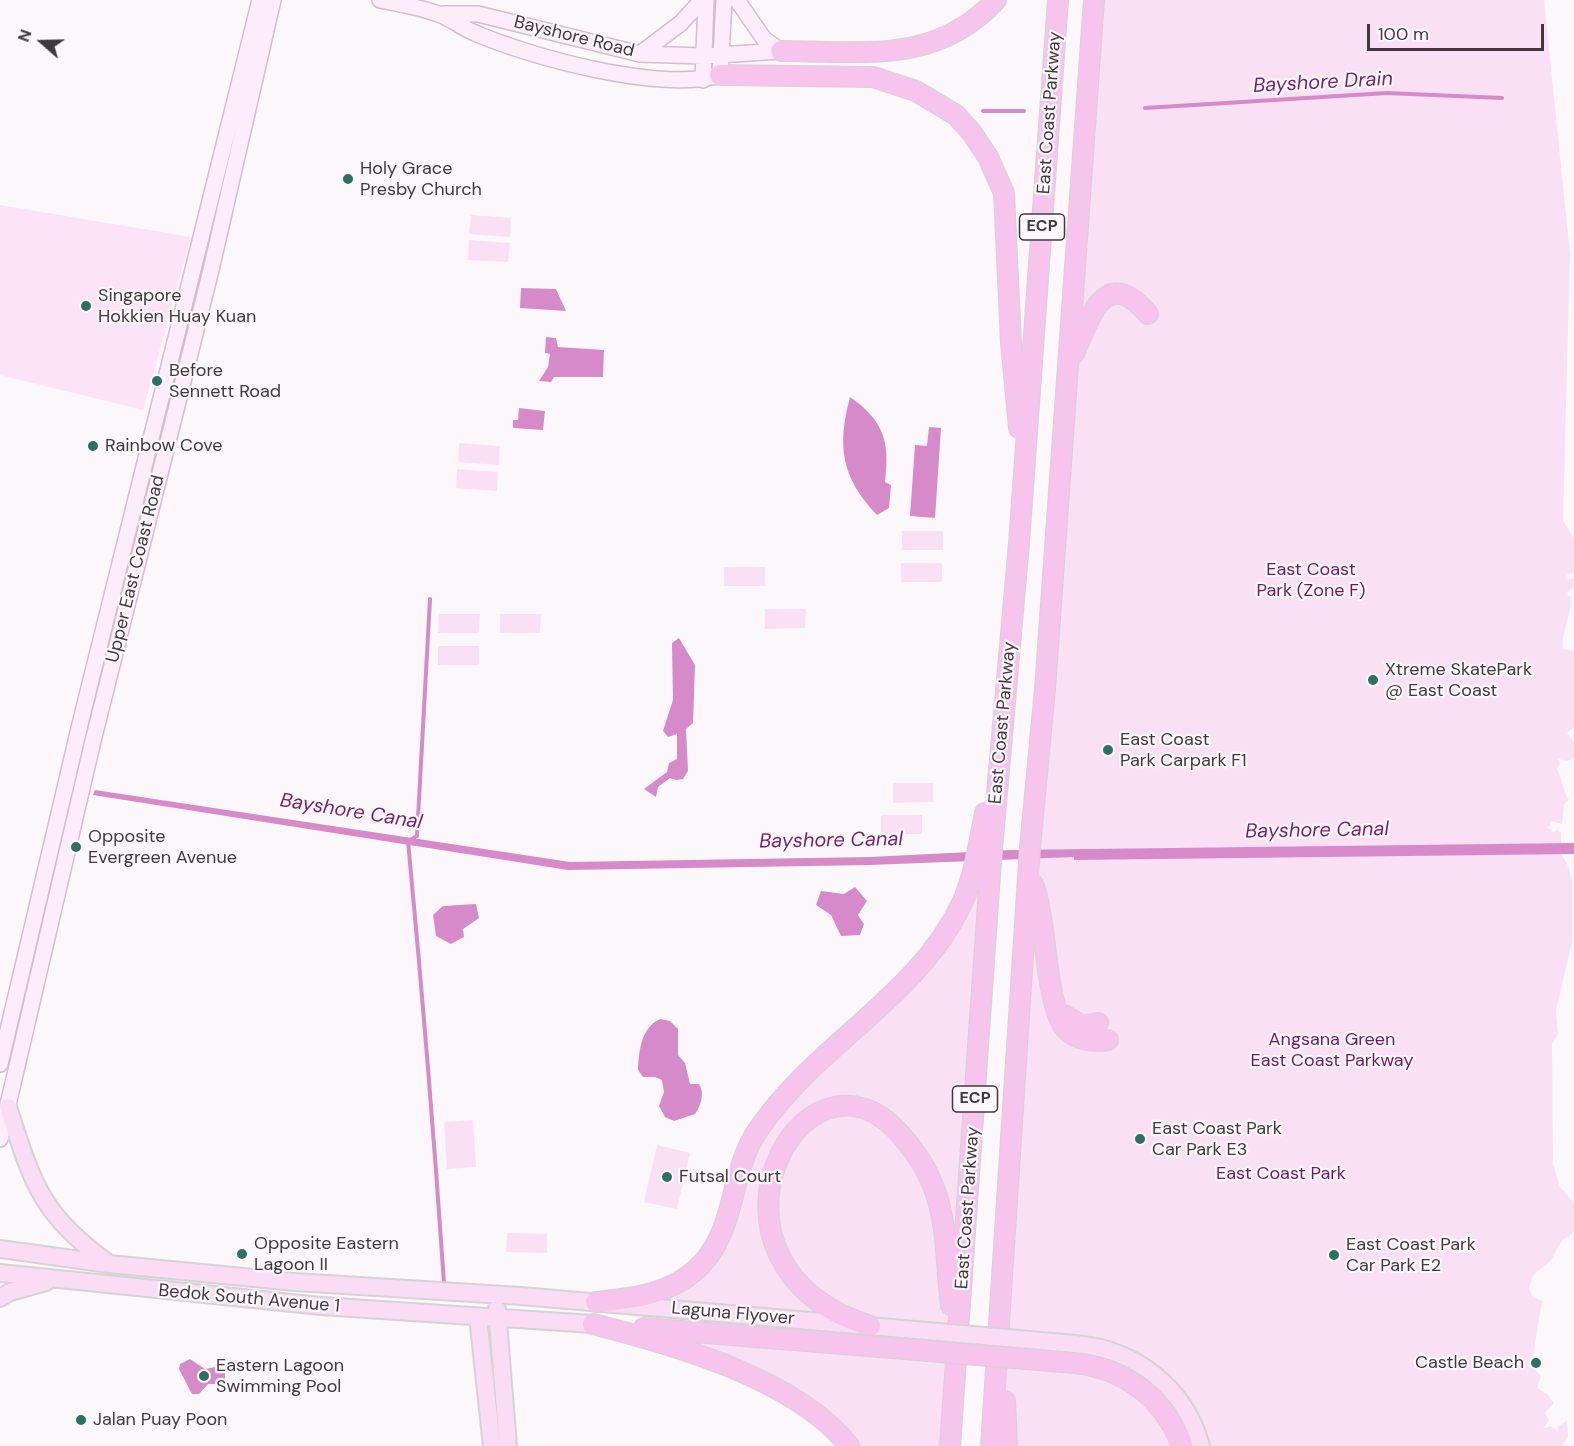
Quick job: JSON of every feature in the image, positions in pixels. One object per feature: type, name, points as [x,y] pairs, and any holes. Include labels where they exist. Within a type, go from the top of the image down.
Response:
[{"type":"highway","points":[[781,51],[870,51],[916,47],[936,42],[959,31],[996,0]]},
{"type":"highway","name":"East Coast Parkway","points":[[950,1446],[959,1337],[984,855],[1001,729],[1025,454],[1058,0]]},
{"type":"highway","name":"East Coast Parkway","points":[[991,1446],[1030,861],[1045,689],[1094,0]]},
{"type":"highway","points":[[712,78],[873,77],[916,91],[956,115],[972,133],[988,157],[1004,193],[1016,417],[1025,454]]},
{"type":"highway","points":[[1068,369],[1092,314],[1104,298],[1114,293],[1126,295],[1138,302],[1148,314]]},
{"type":"highway","points":[[596,1302],[642,1296],[668,1289],[690,1275],[708,1257],[726,1228],[741,1164],[757,1131],[786,1094],[906,981],[933,950],[958,911],[984,855]]},
{"type":"highway","points":[[1030,861],[1040,902],[1056,1006],[1077,1024],[1103,1032]]},
{"type":"highway","points":[[870,1326],[837,1312],[802,1285],[778,1248],[768,1216],[767,1197],[771,1178],[786,1143],[807,1120],[835,1107],[857,1108],[885,1119],[908,1143],[924,1167],[941,1213],[950,1295],[959,1337]]},
{"type":"highway","points":[[1002,1297],[1010,1323],[1005,1376],[1007,1446]]},
{"type":"highway","points":[[593,1324],[868,1346],[1074,1354],[1136,1385],[1153,1399],[1169,1420],[1182,1446]]},
{"type":"highway","points":[[593,1324],[690,1351],[755,1380],[813,1413],[849,1446]]},
{"type":"main road","name":"Upper East Coast Road","points":[[0,1064],[81,720],[260,0]]},
{"type":"main road","name":"Upper East Coast Road","points":[[0,1138],[90,752],[211,270],[273,0]]},
{"type":"main road","name":"Bayshore Road","points":[[380,0],[440,14],[478,14],[640,54],[720,56],[781,51]]},
{"type":"main road","points":[[640,54],[681,23],[704,0]]},
{"type":"main road","points":[[704,0],[703,56],[712,78]]},
{"type":"main road","points":[[712,78],[720,56],[724,0]]},
{"type":"main road","points":[[737,0],[764,39],[781,51]]},
{"type":"main road","name":"Bayshore Road","points":[[440,14],[474,33],[571,63],[629,76],[712,78]]},
{"type":"main road","points":[[8,1107],[44,1203],[76,1239],[109,1264]]},
{"type":"main road","name":"Bedok South Avenue 1","points":[[0,1249],[109,1264],[295,1282],[596,1302]]},
{"type":"main road","name":"Bedok South Avenue 1","points":[[0,1273],[321,1306],[593,1324]]},
{"type":"main road","points":[[0,1298],[10,1292],[52,1280]]},
{"type":"main road","points":[[478,1294],[493,1303],[499,1318],[508,1446]]},
{"type":"main road","name":"Laguna Flyover","points":[[596,1302],[870,1326],[1074,1354]]},
{"type":"main road","points":[[478,1317],[492,1446]]},
{"type":"main road","points":[[1074,1354],[1106,1349],[1128,1357],[1160,1378],[1188,1413],[1201,1446]]},
{"type":"shaded area","name":"Singapore Hokkien Huay Kuan","points":[[0,205],[191,237],[143,410],[0,375]]},
{"type":"shaded area","points":[[521,288],[556,289],[566,311],[520,308]]},
{"type":"shaded area","points":[[546,337],[556,338],[558,347],[604,350],[603,377],[554,377],[551,382],[539,381],[548,367],[550,354],[545,353]]},
{"type":"shaded area","points":[[850,397],[871,415],[885,443],[885,482],[891,485],[889,508],[877,515],[856,487],[845,460],[844,431]]},
{"type":"shaded area","points":[[519,408],[545,411],[543,430],[513,428],[513,420],[518,420]]},
{"type":"shaded area","points":[[929,427],[941,428],[935,518],[910,516],[915,445],[927,446]]},
{"type":"shaded area","points":[[679,638],[695,665],[693,723],[686,729],[688,771],[683,779],[670,778],[658,787],[656,797],[644,789],[667,772],[669,763],[677,759],[677,734],[668,737],[663,731],[673,700],[672,643]]},
{"type":"shaded area","points":[[95,790],[570,862],[870,857],[1010,850],[1574,843],[1574,854],[1074,860],[1074,857],[870,865],[568,870],[93,795]]},
{"type":"shaded area","points":[[855,887],[867,901],[858,915],[864,924],[860,935],[841,936],[831,915],[816,905],[821,891],[844,894]]},
{"type":"shaded area","points":[[476,904],[479,918],[463,929],[464,937],[451,944],[436,936],[433,915],[443,906]]},
{"type":"shaded area","points":[[660,1019],[670,1021],[678,1029],[678,1055],[685,1063],[690,1084],[699,1084],[702,1091],[695,1114],[674,1121],[665,1117],[659,1106],[664,1092],[662,1080],[655,1077],[643,1077],[638,1070],[640,1049],[645,1035],[653,1023]]},
{"type":"shaded area","name":"Eastern Lagoon Swimming Pool","points":[[190,1359],[205,1369],[221,1366],[225,1371],[225,1379],[221,1384],[208,1384],[199,1394],[192,1394],[179,1369],[180,1364]]},
{"type":"green space","name":"East Coast Park","points":[[1096,0],[1544,0],[1570,254],[1563,520],[1574,539],[1574,572],[1567,575],[1568,579],[1574,578],[1573,587],[1567,594],[1571,598],[1571,605],[1563,649],[1573,651],[1574,655],[1574,727],[1567,733],[1574,742],[1574,757],[1568,761],[1558,759],[1560,764],[1557,769],[1569,800],[1564,804],[1562,824],[1551,821],[1550,826],[1546,827],[1554,832],[1556,830],[1561,832],[1561,854],[1567,863],[1572,880],[1572,942],[1556,1010],[1558,1034],[1552,1044],[1553,1164],[1560,1187],[1574,1203],[1574,1230],[1560,1244],[1549,1262],[1535,1274],[1529,1289],[1533,1297],[1542,1301],[1532,1362],[1533,1368],[1541,1376],[1537,1388],[1547,1394],[1554,1403],[1545,1413],[1549,1420],[1543,1429],[1551,1426],[1558,1431],[1558,1427],[1567,1420],[1568,1436],[1562,1446],[990,1446]]},
{"type":"green space","points":[[471,215],[511,218],[510,237],[469,234]]},
{"type":"green space","points":[[469,240],[510,243],[508,262],[468,260]]},
{"type":"green space","points":[[459,443],[500,446],[499,465],[458,462]]},
{"type":"green space","points":[[457,469],[498,472],[497,491],[456,488]]},
{"type":"green space","points":[[902,531],[943,531],[943,550],[902,550]]},
{"type":"green space","points":[[901,563],[942,563],[942,582],[901,582]]},
{"type":"green space","points":[[724,567],[765,567],[765,586],[724,586]]},
{"type":"green space","points":[[765,609],[806,609],[805,628],[765,629]]},
{"type":"green space","points":[[439,614],[480,614],[479,633],[438,633]]},
{"type":"green space","points":[[500,614],[541,614],[540,633],[500,633]]},
{"type":"green space","points":[[438,646],[479,646],[479,665],[438,665]]},
{"type":"green space","points":[[1001,732],[959,1333],[632,1298],[702,1264],[749,1145],[906,984],[973,873]]},
{"type":"green space","points":[[893,783],[933,783],[933,802],[893,803]]},
{"type":"green space","points":[[881,815],[922,815],[922,834],[881,834]]},
{"type":"green space","points":[[473,1120],[476,1167],[447,1169],[444,1122]]},
{"type":"green space","name":"Futsal Court","points":[[657,1145],[690,1153],[677,1209],[644,1202]]},
{"type":"green space","points":[[507,1233],[547,1234],[547,1253],[506,1252]]},
{"type":"green space","points":[[642,1336],[957,1352],[950,1446],[850,1446],[813,1413]]},
{"type":"waterway","name":"Bayshore Drain","points":[[1145,108],[1387,93],[1502,98]]},
{"type":"waterway","name":"Bayshore Drain","points":[[983,111],[1024,111]]},
{"type":"waterway","name":"Bayshore Canal","points":[[430,599],[417,836],[408,841],[428,1062],[444,1283]]},
{"type":"place","name":"Holy Grace Presby Church","points":[[348,179]]},
{"type":"place","name":"Singapore Hokkien Huay Kuan","points":[[86,306]]},
{"type":"place","name":"Before Sennett Road","points":[[157,381]]},
{"type":"place","name":"Rainbow Cove","points":[[93,446]]},
{"type":"place","name":"Xtreme SkatePark @ East Coast","points":[[1373,680]]},
{"type":"place","name":"East Coast Park Carpark F1","points":[[1108,750]]},
{"type":"place","name":"Opposite Evergreen Avenue","points":[[76,847]]},
{"type":"place","name":"East Coast Park Car Park E3","points":[[1140,1139]]},
{"type":"place","name":"Futsal Court","points":[[667,1177]]},
{"type":"place","name":"Opposite Eastern Lagoon II","points":[[242,1254]]},
{"type":"place","name":"East Coast Park Car Park E2","points":[[1334,1255]]},
{"type":"place","name":"Castle Beach","points":[[1536,1363]]},
{"type":"place","name":"Eastern Lagoon Swimming Pool","points":[[204,1376]]},
{"type":"place","name":"Jalan Puay Poon","points":[[81,1420]]},
{"type":"park label","name":"East Coast Park (Zone F)","points":[[1311,580]]},
{"type":"park label","name":"Angsana Green East Coast Parkway","points":[[1332,1050]]}]
